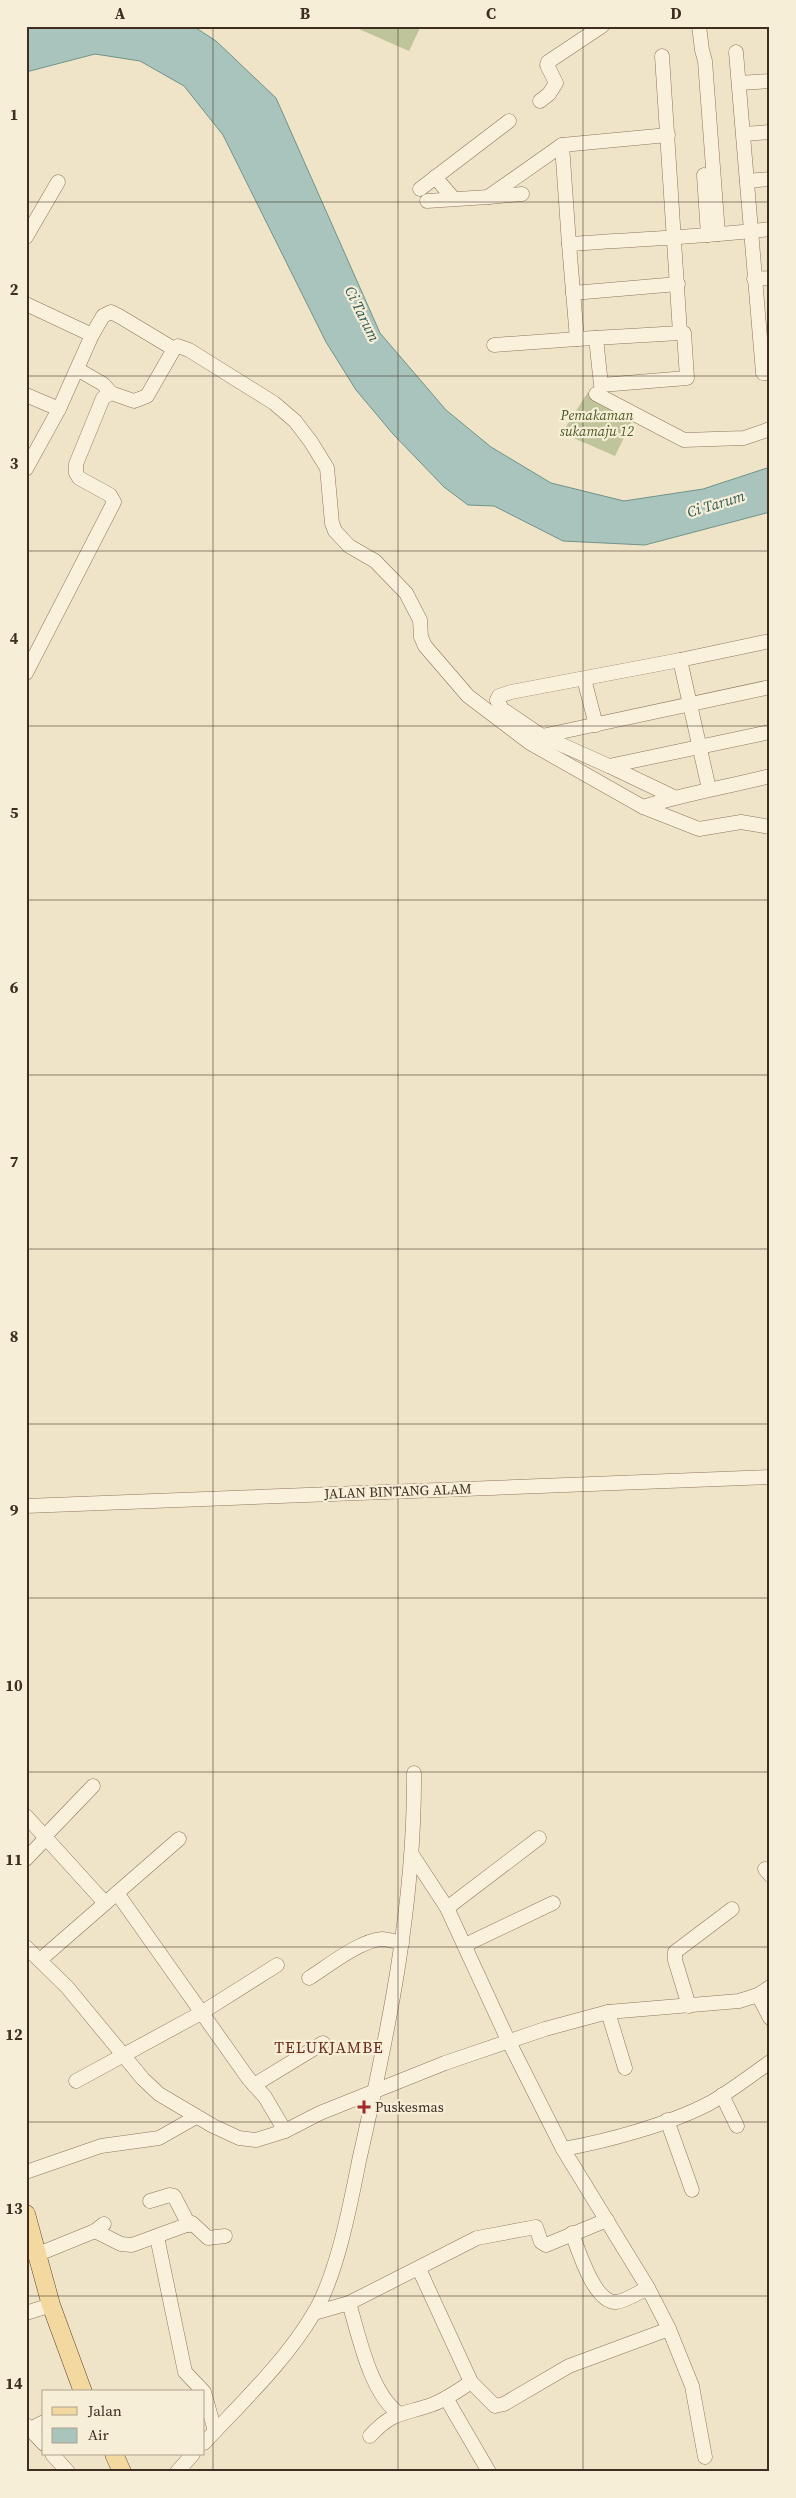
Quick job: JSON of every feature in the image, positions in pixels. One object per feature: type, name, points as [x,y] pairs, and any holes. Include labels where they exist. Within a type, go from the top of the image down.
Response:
[{"type":"main road","points":[[26,2214],[51,2305],[83,2390]]},
{"type":"main road","points":[[115,2456],[122,2472]]},
{"type":"street","points":[[540,101],[549,94],[556,83],[548,62],[602,26]]},
{"type":"street","points":[[700,26],[702,50],[697,61],[713,234]]},
{"type":"street","points":[[736,52],[754,279],[764,327],[761,374]]},
{"type":"street","points":[[662,56],[680,333]]},
{"type":"street","points":[[739,83],[770,81]]},
{"type":"street","points":[[509,121],[435,177],[423,195],[453,198],[488,197],[522,199],[520,174]]},
{"type":"street","points":[[744,134],[770,132]]},
{"type":"street","points":[[488,197],[562,145],[668,135]]},
{"type":"street","points":[[562,145],[577,339]]},
{"type":"street","points":[[435,177],[453,198]]},
{"type":"street","points":[[747,182],[770,179]]},
{"type":"street","points":[[26,237],[58,182]]},
{"type":"street","points":[[569,244],[770,229]]},
{"type":"street","points":[[754,279],[770,278]]},
{"type":"street","points":[[573,293],[678,284]]},
{"type":"street","points":[[26,304],[92,335]]},
{"type":"street","points":[[26,469],[59,409],[92,335],[103,316],[111,312],[174,349]]},
{"type":"street","points":[[494,345],[577,339],[680,333],[684,332],[687,378],[600,385],[596,338]]},
{"type":"street","points":[[77,369],[103,384],[110,393],[134,401],[147,396],[174,349],[178,346],[188,350],[274,403],[295,422],[311,442],[327,468],[332,523],[335,531],[349,546],[375,561],[406,593],[420,620],[421,637],[425,646],[468,696],[530,743],[642,806],[700,829],[741,822],[770,827]]},
{"type":"street","points":[[26,673],[114,502],[110,495],[79,478],[76,470],[76,464],[103,398],[110,393]]},
{"type":"street","points":[[596,394],[684,440],[744,438],[770,430]]},
{"type":"street","points":[[26,395],[59,409]]},
{"type":"street","points":[[674,797],[542,736],[502,709],[497,700],[499,696],[770,641]]},
{"type":"street","points":[[680,660],[709,789]]},
{"type":"street","points":[[584,679],[596,725]]},
{"type":"street","points":[[542,736],[770,687]]},
{"type":"street","points":[[609,766],[770,732]]},
{"type":"street","points":[[642,806],[770,776]]},
{"type":"street","name":"JALAN BINTANG ALAM","points":[[26,1506],[770,1477]]},
{"type":"street","points":[[205,2442],[266,2376],[314,2313],[340,2241],[395,1996],[413,1856],[414,1773]]},
{"type":"street","points":[[26,1859],[93,1786]]},
{"type":"street","points":[[26,1816],[105,1903]]},
{"type":"street","points":[[447,1908],[539,1838]]},
{"type":"street","points":[[40,1960],[178,1839]]},
{"type":"street","points":[[413,1856],[447,1908],[508,2040],[564,2149],[648,2288],[669,2329],[692,2386],[706,2457]]},
{"type":"street","points":[[117,1893],[201,2013],[265,2097],[285,2131]]},
{"type":"street","points":[[465,1945],[553,1903]]},
{"type":"street","points":[[689,2006],[675,1960],[676,1952],[732,1909]]},
{"type":"street","points":[[309,1978],[358,1948],[375,1941],[383,1939],[402,1943]]},
{"type":"street","points":[[26,1947],[67,1988],[124,2056],[159,2094],[196,2117],[239,2138],[256,2140],[285,2131],[320,2113],[508,2040],[608,2012],[739,2001],[764,1991],[770,2018]]},
{"type":"street","points":[[76,2081],[201,2013],[277,1965]]},
{"type":"street","points":[[608,2012],[625,2068]]},
{"type":"street","points":[[254,2085],[323,2043]]},
{"type":"street","points":[[564,2149],[614,2138],[693,2111],[722,2095],[770,2062]]},
{"type":"street","points":[[722,2095],[737,2126]]},
{"type":"street","points":[[26,2172],[101,2146],[159,2138],[196,2117]]},
{"type":"street","points":[[667,2120],[692,2190]]},
{"type":"street","points":[[150,2201],[170,2195],[174,2196],[189,2225]]},
{"type":"street","points":[[314,2313],[349,2304],[477,2238],[536,2227],[541,2242],[546,2245],[608,2220]]},
{"type":"street","points":[[36,2255],[99,2227],[121,2244],[132,2245],[194,2224],[208,2238],[225,2236]]},
{"type":"street","points":[[572,2233],[588,2274],[597,2289],[608,2300],[616,2302],[648,2288]]},
{"type":"street","points":[[157,2237],[184,2372],[202,2390]]},
{"type":"street","points":[[419,2269],[471,2382],[494,2406],[498,2406],[569,2366],[669,2329]]},
{"type":"street","points":[[349,2304],[370,2370],[385,2401],[398,2414]]},
{"type":"street","points":[[26,2313],[51,2305]]},
{"type":"street","points":[[370,2436],[379,2426],[398,2414],[432,2405],[471,2382]]},
{"type":"street","points":[[205,2396],[215,2431]]},
{"type":"street","points":[[446,2398],[489,2472]]},
{"type":"street","points":[[42,2423],[28,2427],[42,2442]]},
{"type":"street","points":[[54,2456],[68,2472]]},
{"type":"street","points":[[177,2472],[191,2456]]},
{"type":"green space","points":[[352,26],[421,26],[409,51]]},
{"type":"green space","name":"Pemakaman sukamaju 12","points":[[588,392],[634,417],[615,456],[562,433]]},
{"type":"water","name":"Ci Tarum","points":[[26,26],[193,26],[216,41],[276,98],[380,333],[446,410],[491,447],[551,483],[624,501],[703,489],[770,467],[770,512],[645,545],[563,541],[494,506],[468,505],[444,487],[393,434],[356,390],[326,342],[223,135],[184,86],[140,61],[95,54],[26,72]]},
{"type":"place","name":"Puskesmas","points":[[364,2107]]},
{"type":"district","name":"TELUKJAMBE","points":[[329,2047]]}]
